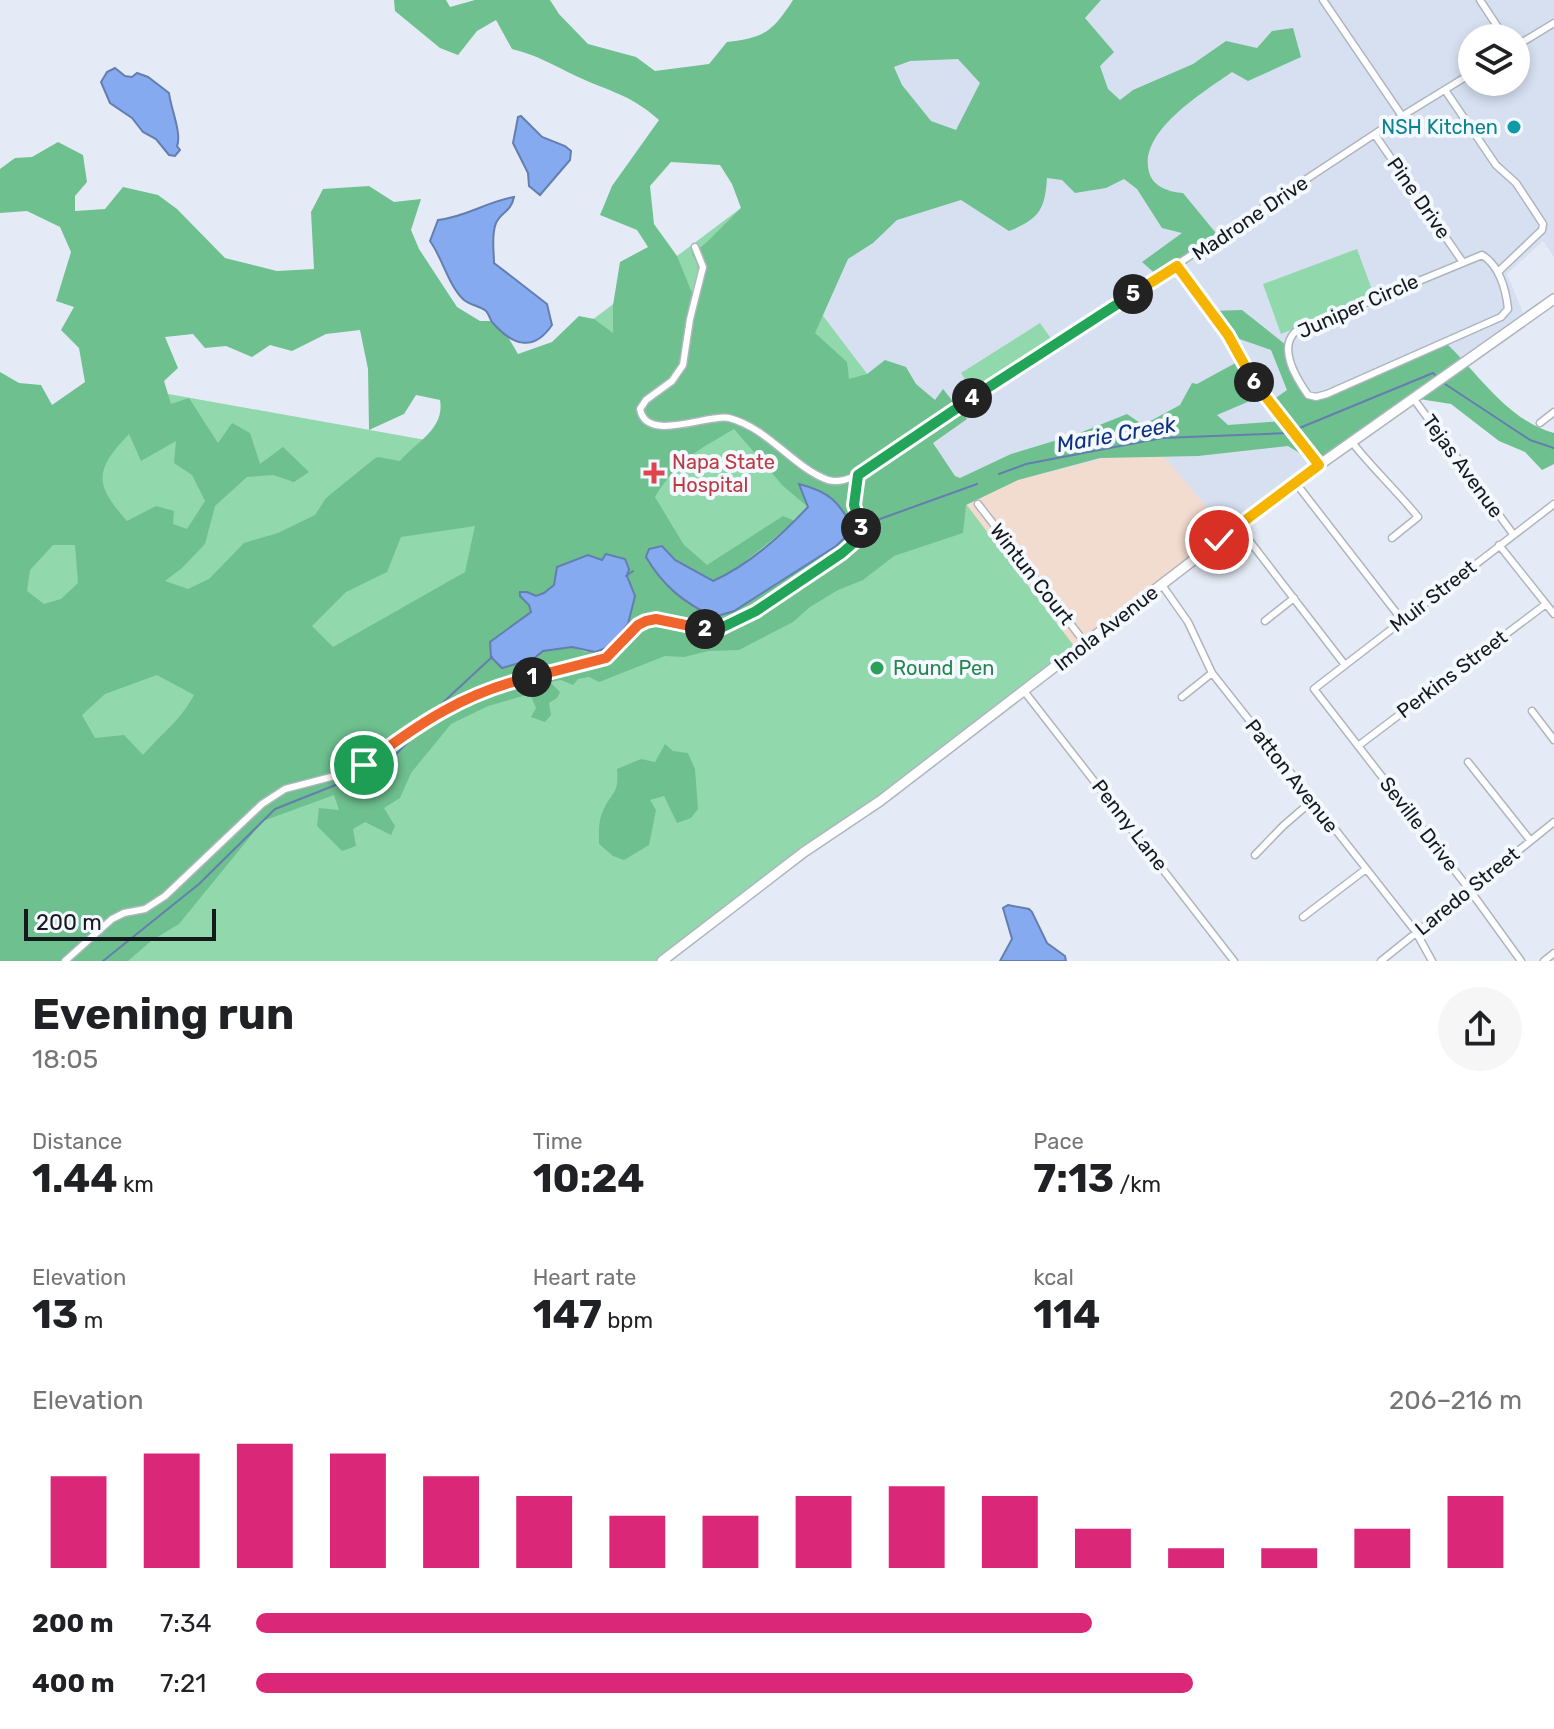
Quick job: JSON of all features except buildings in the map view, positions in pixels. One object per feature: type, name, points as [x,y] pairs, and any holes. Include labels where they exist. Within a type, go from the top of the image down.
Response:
[{"type":"street","points":[[1323,0],[1402,116]]},
{"type":"street","points":[[1480,0],[1496,24]]},
{"type":"street","points":[[1530,38],[1554,23]]},
{"type":"street","name":"Madrone Drive","points":[[858,475],[1458,82]]},
{"type":"street","points":[[1445,90],[1496,165],[1516,183],[1543,224],[1542,230],[1498,272],[1493,263],[1482,255],[1462,261]]},
{"type":"street","name":"Pine Drive","points":[[1375,135],[1462,261]]},
{"type":"street","points":[[65,961],[112,919],[145,909],[165,896],[262,804],[285,789],[354,771],[423,721],[482,691],[606,658],[638,625],[646,621],[656,619],[711,630],[743,619],[857,540],[862,529],[854,505],[858,475],[842,481],[827,479],[777,443],[728,418],[675,425],[647,422],[642,416],[640,409],[643,403],[669,384],[683,365],[703,263],[695,247]]},
{"type":"street","name":"Juniper Circle","points":[[1462,261],[1295,332],[1289,338],[1286,350],[1308,395],[1316,397],[1327,394],[1501,317],[1508,309],[1498,272]]},
{"type":"street","points":[[1177,266],[1228,335],[1248,374],[1319,465]]},
{"type":"street","name":"Imola Avenue","points":[[662,961],[804,852],[880,801],[1295,482],[1554,299]]},
{"type":"street","name":"Tejas Avenue","points":[[1413,398],[1513,534]]},
{"type":"street","points":[[1540,423],[1554,412]]},
{"type":"street","points":[[1351,441],[1418,517],[1392,538]]},
{"type":"street","points":[[1295,482],[1402,620]]},
{"type":"street","name":"Wintun Court","points":[[978,504],[1086,644]]},
{"type":"street","name":"Muir Street","points":[[1314,689],[1554,504]]},
{"type":"street","points":[[1238,526],[1345,665]]},
{"type":"street","points":[[1499,545],[1554,614]]},
{"type":"street","name":"Patton Avenue","points":[[1162,585],[1188,622],[1212,673],[1416,932],[1432,961]]},
{"type":"street","points":[[1265,621],[1294,598]]},
{"type":"street","name":"Perkins Street","points":[[1358,746],[1546,604]]},
{"type":"street","points":[[1182,697],[1212,673]]},
{"type":"street","name":"Seville Drive","points":[[1314,689],[1521,961]]},
{"type":"street","name":"Penny Lane","points":[[1024,691],[1234,961]]},
{"type":"street","points":[[1532,711],[1554,740]]},
{"type":"street","points":[[1468,762],[1530,840]]},
{"type":"street","points":[[1255,855],[1312,801]]},
{"type":"street","name":"Laredo Street","points":[[1381,961],[1554,822]]},
{"type":"street","points":[[1303,917],[1366,869]]},
{"type":"street","points":[[1544,961],[1554,953]]},
{"type":"shaded area","name":"Napa State Hospital","points":[[965,0],[1554,0],[1554,257],[1543,241],[1507,274],[1524,315],[1351,441],[1077,650],[0,961],[118,385],[431,441],[741,208],[872,70]]},
{"type":"shaded area","points":[[1154,445],[1229,533],[1077,650],[966,505],[1018,480]]},
{"type":"green space","points":[[394,0],[446,0],[450,7],[475,0],[550,0],[588,44],[636,57],[655,71],[709,64],[727,42],[751,38],[767,31],[793,0],[1101,0],[1085,18],[1114,52],[1100,66],[1108,89],[1120,100],[1133,90],[1193,64],[1226,41],[1257,48],[1272,31],[1293,28],[1301,57],[1248,81],[1232,72],[1176,114],[1153,142],[1148,157],[1151,177],[1162,188],[1183,193],[1220,238],[1159,277],[1142,262],[1182,233],[1162,228],[1137,189],[1124,179],[1106,188],[1075,193],[1062,180],[1047,178],[1038,212],[1009,231],[961,200],[897,220],[873,243],[848,259],[815,333],[847,362],[849,379],[867,374],[885,360],[906,367],[916,384],[935,400],[943,389],[967,419],[933,443],[955,476],[960,478],[1011,454],[1077,434],[1127,414],[1143,425],[1180,405],[1192,383],[1197,384],[1241,360],[1264,395],[1217,415],[1228,425],[1284,421],[1270,402],[1287,390],[1271,350],[1228,335],[1210,311],[1242,310],[1286,345],[1302,387],[1316,397],[1445,342],[1508,407],[1537,427],[1554,433],[1554,464],[1542,470],[1525,452],[1499,441],[1451,404],[1413,398],[1319,465],[1288,446],[1198,456],[1100,458],[1018,480],[966,505],[963,533],[894,556],[863,580],[838,590],[793,622],[739,650],[708,651],[684,657],[665,656],[599,682],[589,677],[578,679],[573,685],[561,680],[550,682],[560,692],[549,703],[551,715],[545,722],[531,717],[536,708],[530,694],[488,706],[451,724],[411,773],[400,798],[384,808],[395,826],[391,835],[365,822],[353,829],[356,846],[342,851],[317,826],[319,808],[339,810],[334,795],[263,821],[179,924],[151,941],[128,961],[0,961],[0,372],[19,383],[41,385],[52,405],[85,382],[79,348],[61,330],[74,307],[56,301],[71,252],[60,227],[27,211],[0,213],[0,169],[15,158],[32,157],[58,142],[83,155],[87,182],[75,196],[75,211],[105,209],[123,187],[158,195],[177,209],[225,258],[277,271],[314,269],[311,212],[323,189],[369,186],[394,202],[421,199],[411,230],[419,249],[457,307],[480,321],[492,321],[508,337],[518,354],[552,342],[579,316],[594,319],[613,333],[613,305],[620,262],[648,247],[637,230],[600,215],[612,186],[659,120],[629,99],[537,57],[512,49],[496,20],[477,31],[458,55],[440,48],[395,11]],"holes":[[[958,59],[980,83],[956,130],[931,121],[902,85],[894,67],[910,61]],[[671,162],[720,165],[732,184],[741,208],[692,254],[698,273],[692,293],[677,256],[654,224],[650,186]],[[360,330],[368,369],[369,430],[404,414],[416,395],[440,400],[438,419],[428,434],[400,461],[374,459],[326,498],[315,515],[278,533],[244,543],[209,579],[188,589],[165,581],[205,544],[215,506],[247,477],[273,475],[294,482],[309,472],[283,447],[260,464],[250,433],[232,423],[218,443],[189,398],[171,404],[164,381],[178,368],[165,337],[193,334],[205,348],[226,346],[252,357],[270,345],[292,351],[326,334]],[[734,429],[783,486],[808,507],[799,485],[836,546],[734,611],[650,563],[647,557],[662,546],[675,560],[714,581],[732,572],[795,521],[783,516],[707,565],[684,545],[655,497],[680,465]],[[129,434],[141,461],[176,441],[174,463],[192,475],[205,501],[187,529],[173,524],[174,511],[156,506],[127,521],[104,486],[104,467]],[[475,526],[465,572],[333,647],[312,626],[346,592],[387,572],[401,537]],[[53,545],[75,545],[78,583],[61,599],[44,604],[27,591],[30,570]],[[588,555],[603,560],[612,555],[618,559],[635,596],[628,624],[609,647],[585,652],[572,647],[543,651],[532,659],[502,668],[496,660],[522,620],[531,612],[527,592],[536,596],[554,585],[557,567]],[[157,675],[194,695],[177,719],[143,755],[124,735],[95,738],[82,715],[105,694]]]},
{"type":"green space","name":"Napa State Hospital","points":[[741,208],[1077,650],[662,961],[0,961],[0,421],[118,385],[431,441]]},
{"type":"green space","points":[[1357,249],[1374,295],[1281,334],[1263,284]]},
{"type":"green space","points":[[1040,323],[1052,340],[973,392],[961,373]]},
{"type":"green space","points":[[665,744],[673,751],[688,753],[695,769],[698,809],[691,818],[677,823],[664,796],[650,800],[656,810],[649,845],[624,860],[613,856],[599,844],[599,827],[603,811],[616,789],[617,769],[641,759],[655,762]]},
{"type":"water","points":[[115,68],[125,76],[132,77],[137,73],[148,77],[169,93],[180,150],[175,156],[169,155],[156,139],[143,132],[132,118],[110,103],[101,82],[107,72]]},
{"type":"water","points":[[521,116],[542,137],[571,151],[570,160],[540,195],[529,186],[528,173],[513,143],[518,117]]},
{"type":"water","points":[[514,197],[494,228],[494,263],[547,304],[552,325],[537,340],[522,343],[500,330],[486,311],[464,300],[430,241],[438,220]]},
{"type":"water","points":[[799,484],[818,490],[832,499],[854,529],[836,546],[734,611],[714,617],[693,606],[667,585],[646,557],[649,549],[662,546],[675,560],[713,581],[764,549],[808,507]]},
{"type":"water","points":[[606,554],[625,559],[629,569],[627,576],[635,596],[628,624],[609,647],[595,652],[572,647],[543,651],[533,659],[502,668],[491,657],[490,642],[531,612],[520,592],[536,596],[544,593],[554,585],[557,567],[588,555],[602,560]]},
{"type":"water","points":[[1008,905],[1029,909],[1047,943],[1065,956],[1066,961],[1000,961],[1012,939],[1003,908]]},
{"type":"waterway","name":"Marie Creek","points":[[1297,429],[1433,373],[1438,378]]},
{"type":"waterway","name":"Marie Creek","points":[[1442,382],[1530,440],[1554,448]]},
{"type":"waterway","name":"Marie Creek","points":[[999,474],[1026,464],[1162,438],[1288,433]]},
{"type":"waterway","name":"Marie Creek","points":[[866,524],[977,484]]},
{"type":"waterway","name":"Marie Creek","points":[[626,576],[633,571]]},
{"type":"waterway","name":"Marie Creek","points":[[437,708],[492,657]]},
{"type":"waterway","name":"Marie Creek","points":[[103,961],[199,884],[275,809],[386,765],[422,727]]},
{"type":"place","name":"NSH Kitchen","points":[[1514,127]]},
{"type":"place","name":"Napa State Hospital","points":[[654,473]]},
{"type":"place","name":"Round Pen","points":[[877,668]]},
{"type":"route","points":[[364,765],[415,726],[482,691],[606,658],[638,625],[646,621],[656,619],[711,630],[743,619],[857,540],[862,529],[854,505],[858,475],[1177,266],[1228,335],[1248,374],[1319,465],[1219,540]]}]
